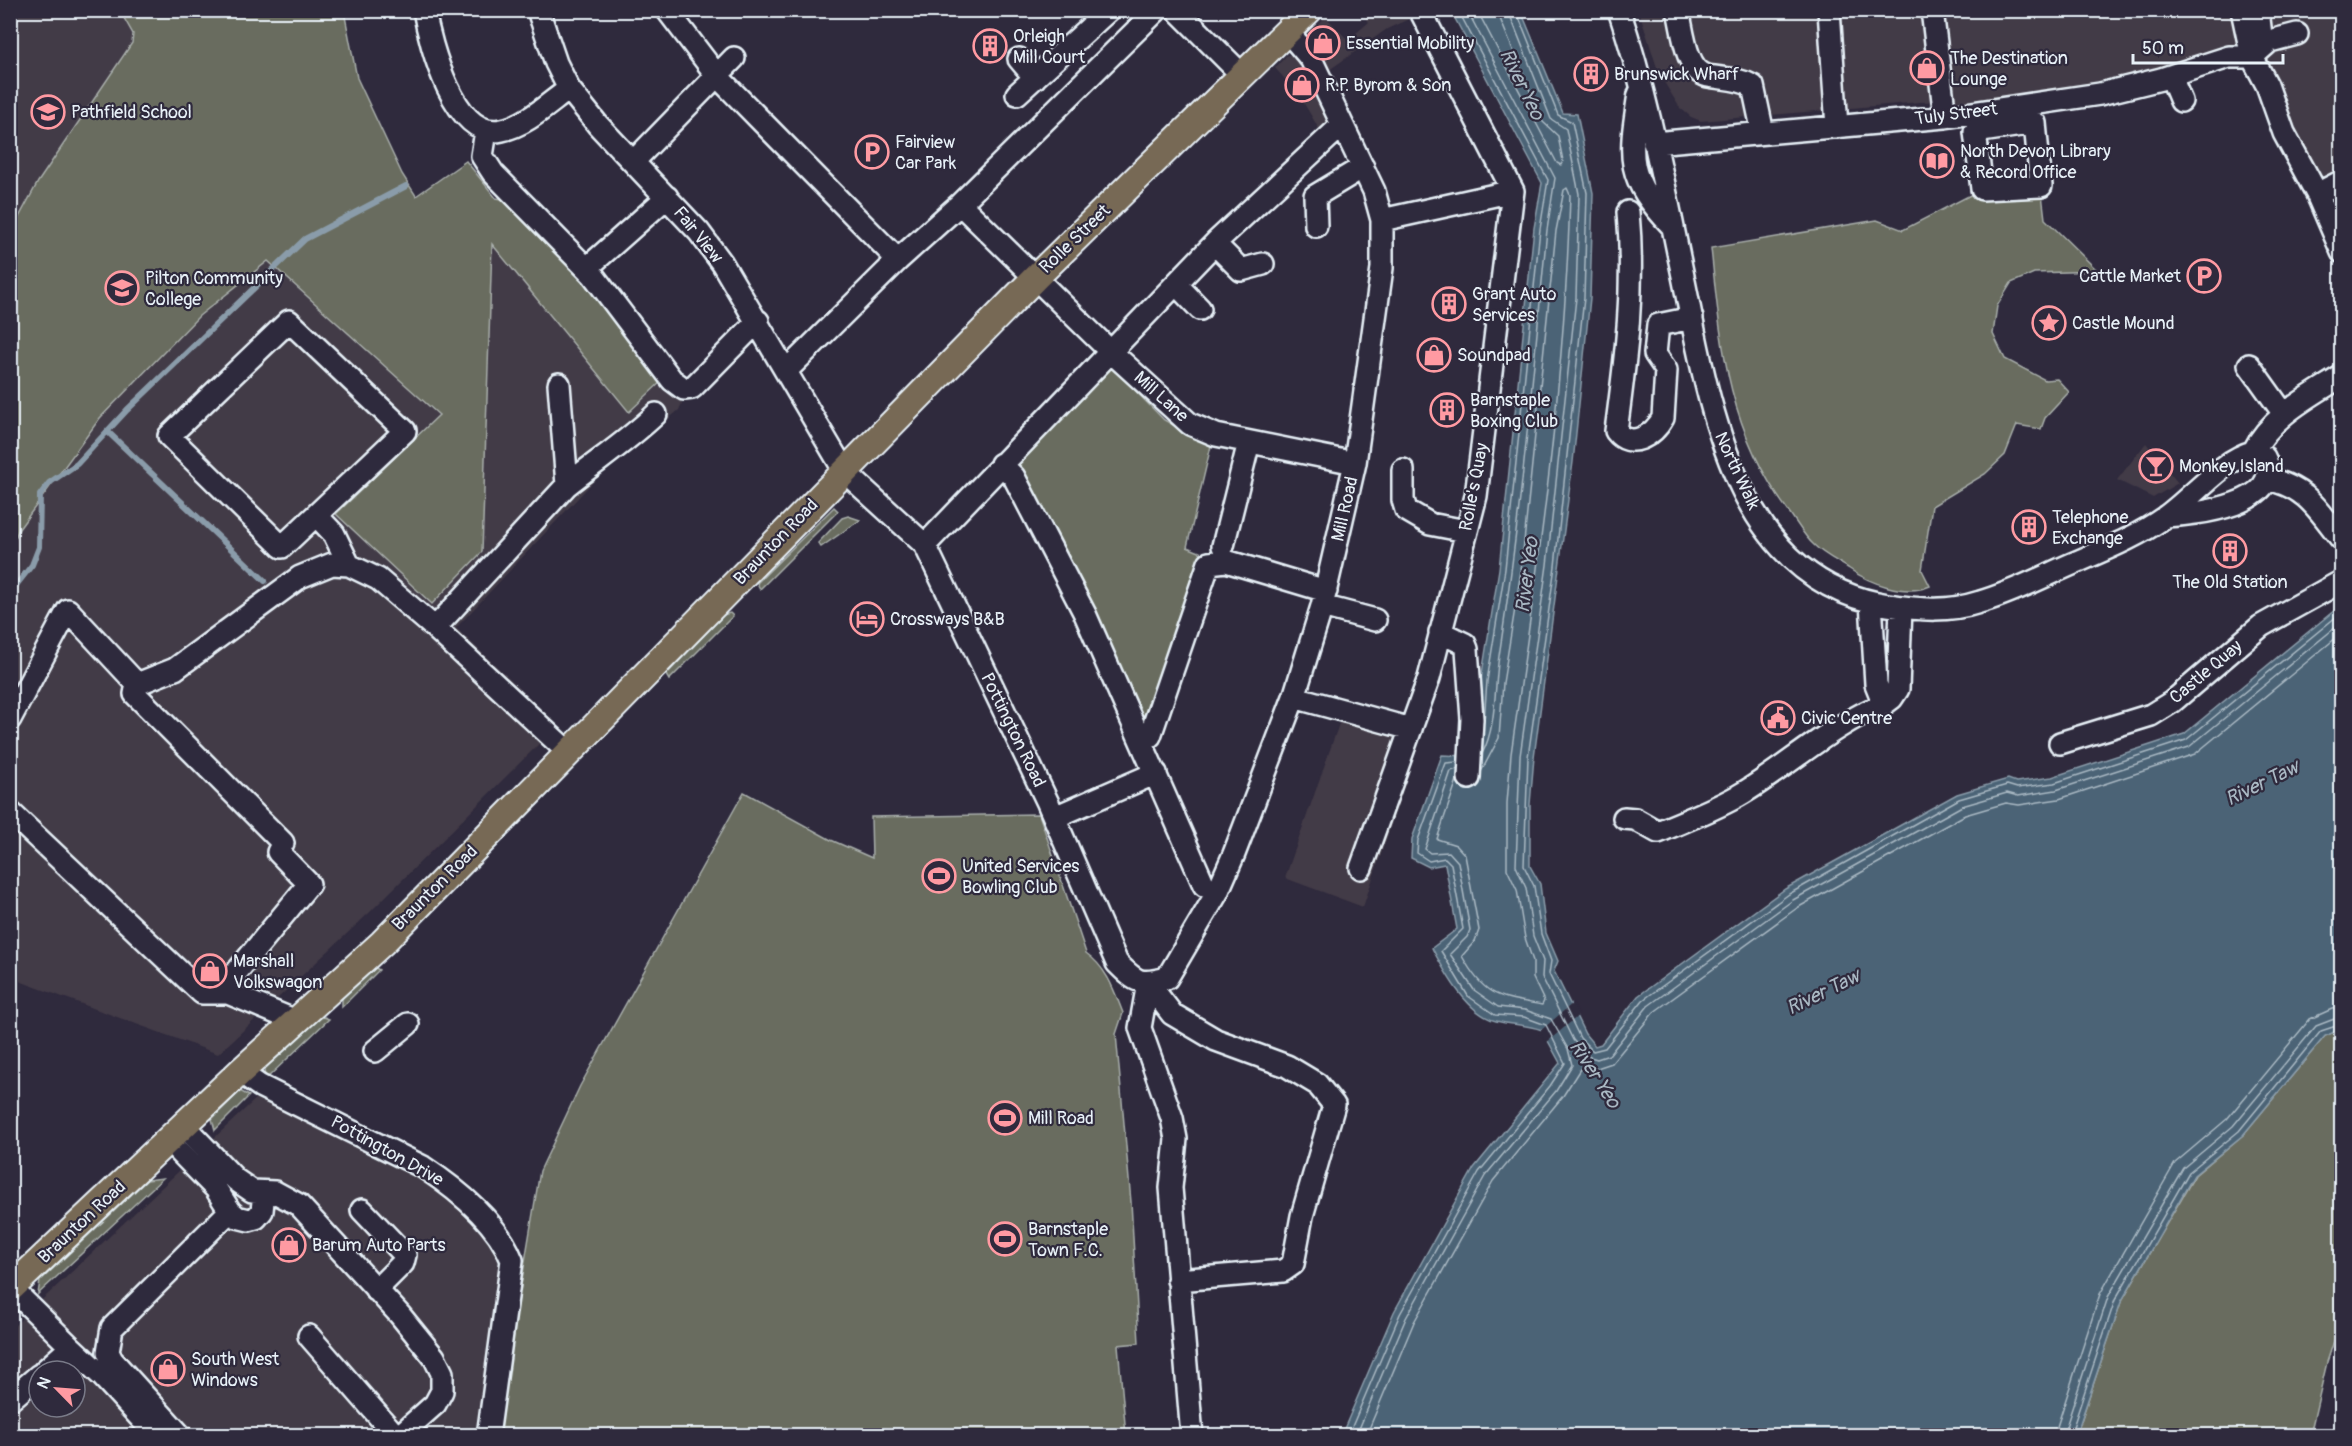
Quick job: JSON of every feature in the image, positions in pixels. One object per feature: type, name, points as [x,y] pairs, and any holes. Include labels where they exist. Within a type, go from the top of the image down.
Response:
[{"type":"main road","name":"Rolle Street","points":[[845,472],[1036,277],[1309,10]]},
{"type":"main road","name":"Braunton Road","points":[[11,1289],[240,1072],[382,943],[845,472]]},
{"type":"street","points":[[424,10],[428,33],[456,106],[471,124],[486,131],[501,131],[516,125],[569,89]]},
{"type":"street","name":"Fair View","points":[[538,10],[556,63],[569,89],[699,232],[722,263],[845,472]]},
{"type":"street","points":[[667,10],[718,76],[898,260]]},
{"type":"street","points":[[1017,94],[1108,10]]},
{"type":"street","points":[[787,370],[1157,10]]},
{"type":"street","points":[[1177,10],[1242,75]]},
{"type":"street","points":[[1382,220],[1513,191],[1420,10]]},
{"type":"street","name":"North Walk","points":[[1619,10],[1641,80],[1673,226],[1698,356],[1715,424],[1751,507],[1797,564],[1843,592],[1871,602],[1929,611],[1984,601],[2138,534],[2166,516],[2237,458],[2253,452]]},
{"type":"street","points":[[1678,10],[1691,63],[1705,75],[1727,78],[1753,86],[1763,133]]},
{"type":"street","points":[[1829,10],[1837,127]]},
{"type":"street","points":[[1932,10],[1945,117]]},
{"type":"street","points":[[2242,10],[2284,133],[2317,194],[2342,252]]},
{"type":"street","points":[[2256,52],[2261,36],[2258,10]]},
{"type":"street","name":"Mill Road","points":[[1157,981],[1217,893],[1294,697],[1324,598],[1355,464],[1382,268],[1382,220],[1374,191],[1311,58],[1288,32]]},
{"type":"street","name":"Tuly Street","points":[[1654,143],[1945,117],[2100,94],[2171,76],[2229,57],[2256,52],[2270,41],[2297,34]]},
{"type":"street","points":[[633,162],[734,58]]},
{"type":"street","points":[[1018,59],[1035,78]]},
{"type":"street","points":[[2171,76],[2181,101]]},
{"type":"street","points":[[1641,80],[1631,145],[1635,170],[1648,201],[1673,226]]},
{"type":"street","points":[[925,545],[1215,244],[1342,125]]},
{"type":"street","points":[[486,131],[482,156],[493,173],[586,268],[672,380],[684,389],[692,388],[758,321]]},
{"type":"street","points":[[1316,226],[1315,196],[1363,167]]},
{"type":"street","points":[[2317,194],[2342,181]]},
{"type":"street","name":"Rolle's Quay","points":[[1361,867],[1429,678],[1476,496],[1513,191]]},
{"type":"street","points":[[586,268],[667,198]]},
{"type":"street","name":"Mill Lane","points":[[960,204],[1110,351],[1190,424],[1216,435],[1355,464]]},
{"type":"street","points":[[1628,212],[1632,267],[1629,326],[1616,431],[1622,439],[1630,442],[1643,438],[1663,418],[1666,370],[1655,354],[1658,325]]},
{"type":"street","points":[[1215,244],[1241,270],[1263,264]]},
{"type":"street","points":[[1176,284],[1200,309]]},
{"type":"street","points":[[1629,326],[1658,325],[1692,318]]},
{"type":"street","points":[[289,321],[405,431],[318,516],[282,547],[170,436],[289,321]]},
{"type":"street","points":[[2249,365],[2284,414]]},
{"type":"street","points":[[2166,516],[2199,514],[2222,509],[2261,489],[2267,479],[2266,459],[2253,452],[2268,429],[2284,414],[2342,376]]},
{"type":"street","points":[[559,384],[567,485]]},
{"type":"street","points":[[435,628],[567,485],[611,449],[632,437],[656,414]]},
{"type":"street","points":[[1223,546],[1249,442]]},
{"type":"street","points":[[1001,464],[1014,477],[1085,614],[1143,741],[1204,885],[1217,893]]},
{"type":"street","points":[[1403,470],[1403,500],[1406,510],[1430,524],[1466,531]]},
{"type":"street","name":"Pottington Road","points":[[845,472],[925,545],[1055,817],[1118,963],[1134,980],[1157,981]]},
{"type":"street","points":[[2267,479],[2294,486],[2332,511],[2342,540]]},
{"type":"street","points":[[318,516],[334,534],[349,565]]},
{"type":"street","points":[[1143,741],[1150,736],[1209,563],[1226,561],[1375,620]]},
{"type":"street","points":[[137,684],[175,669],[300,577],[332,564],[349,565],[378,579],[435,628],[569,753]]},
{"type":"street","name":"Castle Quay","points":[[2060,743],[2151,715],[2172,702],[2261,626],[2342,581]]},
{"type":"street","points":[[1871,602],[1876,684],[1884,704]]},
{"type":"street","points":[[1624,818],[1635,819],[1658,832],[1676,824],[1742,794],[1846,721],[1893,698],[1898,689],[1902,607]]},
{"type":"street","points":[[10,719],[68,610],[137,684]]},
{"type":"street","points":[[1440,632],[1460,641],[1467,649],[1472,719],[1469,778]]},
{"type":"street","points":[[1876,657],[1898,660]]},
{"type":"street","points":[[137,684],[135,694],[283,843],[278,852],[309,884],[235,974],[223,993]]},
{"type":"street","points":[[1294,697],[1411,729]]},
{"type":"street","points":[[1055,817],[1156,773]]},
{"type":"street","points":[[10,812],[202,993],[223,993],[296,1021]]},
{"type":"street","points":[[1157,981],[1140,1028],[1159,1076],[1176,1139],[1171,1188],[1192,1436]]},
{"type":"street","points":[[1157,981],[1172,1014],[1225,1044],[1287,1066],[1317,1084],[1334,1105],[1302,1216],[1293,1264],[1283,1271],[1178,1280]]},
{"type":"street","points":[[375,1051],[408,1023]]},
{"type":"street","name":"Pottington Drive","points":[[240,1072],[260,1086],[431,1172],[470,1203],[506,1243],[512,1260],[488,1436]]},
{"type":"street","points":[[177,1133],[252,1191],[275,1192],[299,1205],[434,1357],[442,1373],[442,1392],[435,1404],[398,1436],[309,1336]]},
{"type":"street","points":[[177,1133],[230,1211],[237,1217],[249,1220],[256,1218],[262,1211],[264,1192]]},
{"type":"street","points":[[362,1210],[405,1255],[403,1263],[376,1290]]},
{"type":"street","points":[[181,1436],[112,1360],[108,1352],[112,1328],[230,1211]]},
{"type":"street","points":[[11,1289],[101,1375],[157,1436]]},
{"type":"street","points":[[58,1359],[71,1347]]},
{"type":"street","points":[[10,1400],[27,1385]]},
{"type":"shaded area","points":[[10,11],[344,11],[357,78],[402,174],[416,196],[466,161],[496,198],[510,200],[682,403],[679,410],[593,482],[456,628],[558,725],[368,914],[218,1054],[11,978]]},
{"type":"shaded area","points":[[1359,11],[1407,11],[1411,18],[1387,29],[1325,73],[1306,34],[1326,17],[1348,40],[1369,22]]},
{"type":"shaded area","points":[[1639,11],[2341,11],[2341,183],[2306,196],[2243,42],[2170,74],[1968,101],[1920,102],[1701,121],[1691,117],[1680,108],[1659,74]]},
{"type":"shaded area","name":"R.P. Byrom & Son","points":[[1287,55],[1293,55],[1304,66],[1302,68],[1309,76],[1332,123],[1322,134],[1299,95],[1275,68]]},
{"type":"shaded area","points":[[2146,443],[2178,483],[2153,498],[2117,480]]},
{"type":"shaded area","points":[[1340,721],[1419,743],[1363,907],[1285,878]]},
{"type":"shaded area","points":[[261,1094],[428,1184],[469,1217],[499,1256],[498,1280],[475,1435],[11,1436],[11,1329]]},
{"type":"green space","name":"Pilton Community College","points":[[120,11],[344,11],[357,78],[402,174],[416,196],[466,161],[496,198],[510,200],[582,270],[663,380],[629,412],[492,244],[482,552],[432,604],[336,514],[439,415],[268,261],[199,316],[100,418],[19,529],[11,547],[11,232],[38,182],[132,43],[133,34]]},
{"type":"green space","points":[[2041,186],[2045,219],[2098,271],[2034,273],[2011,283],[1997,306],[1993,334],[2005,359],[2045,380],[2057,379],[2069,392],[2045,418],[2041,429],[2017,425],[2005,455],[1985,474],[1932,506],[1922,570],[1930,586],[1910,590],[1899,589],[1866,579],[1830,557],[1810,541],[1769,481],[1752,450],[1740,419],[1724,353],[1711,248],[1877,220],[1903,230],[1982,189]]},
{"type":"green space","points":[[1109,364],[1164,420],[1211,446],[1187,547],[1202,553],[1176,645],[1147,732],[1014,464]]},
{"type":"green space","points":[[834,507],[838,511],[760,589],[757,583]]},
{"type":"green space","points":[[848,516],[860,520],[821,547],[818,543],[842,518]]},
{"type":"green space","points":[[730,613],[733,616],[669,680],[666,675],[723,615]]},
{"type":"green space","points":[[744,792],[831,840],[872,858],[871,817],[1039,814],[1086,953],[1105,973],[1123,1013],[1116,1034],[1131,1202],[1139,1343],[1118,1345],[1126,1435],[496,1436],[540,1171],[580,1086]]},
{"type":"green space","points":[[374,967],[379,970],[342,1007],[342,998]]},
{"type":"green space","points":[[319,1018],[329,1019],[265,1080],[264,1069]]},
{"type":"green space","points":[[2341,1029],[2341,1320],[2327,1362],[2310,1435],[2076,1436],[2121,1302],[2195,1175],[2243,1135],[2325,1036]]},
{"type":"green space","points":[[240,1091],[249,1096],[215,1130],[212,1119]]},
{"type":"green space","points":[[163,1178],[38,1294],[40,1281],[147,1180]]},
{"type":"water","points":[[1451,11],[1521,11],[1563,113],[1577,114],[1593,193],[1590,298],[1573,462],[1534,757],[1530,804],[1530,866],[1540,884],[1546,933],[1558,961],[1554,971],[1585,1034],[1595,1046],[1601,1044],[1638,996],[1785,889],[1957,794],[2008,779],[2016,782],[2052,777],[2184,734],[2341,605],[2341,1029],[2325,1036],[2243,1135],[2194,1175],[2121,1302],[2076,1435],[1341,1436],[1394,1312],[1474,1168],[1560,1063],[1542,1030],[1485,1017],[1458,991],[1432,948],[1457,929],[1445,864],[1429,867],[1411,858],[1412,839],[1442,755],[1466,756],[1477,735],[1481,680],[1499,569],[1534,228],[1542,183]]},
{"type":"pier","points":[[1573,1003],[1579,1015],[1546,1043],[1539,1032]]},
{"type":"waterway","points":[[10,593],[32,565],[39,547],[40,495],[49,483],[77,464],[127,410],[305,239],[406,186]]},
{"type":"waterway","points":[[108,432],[265,581]]},
{"type":"place","name":"Essential Mobility","points":[[1323,43]]},
{"type":"place","name":"Orleigh Mill Court","points":[[990,46]]},
{"type":"place","name":"The Destination Lounge","points":[[1927,68]]},
{"type":"place","name":"Brunswick Wharf","points":[[1591,74]]},
{"type":"place","name":"R.P. Byrom & Son","points":[[1302,85]]},
{"type":"place","name":"Pathfield School","points":[[48,112]]},
{"type":"place","name":"Fairview Car Park","points":[[872,152]]},
{"type":"place","name":"North Devon Library & Record Office","points":[[1937,161]]},
{"type":"place","name":"Cattle Market","points":[[2204,276]]},
{"type":"place","name":"Pilton Community College","points":[[122,288]]},
{"type":"place","name":"Grant Auto Services","points":[[1449,304]]},
{"type":"place","name":"Castle Mound","points":[[2049,323]]},
{"type":"place","name":"Soundpad","points":[[1434,355]]},
{"type":"place","name":"Barnstaple Boxing Club","points":[[1447,410]]},
{"type":"place","name":"Monkey Island","points":[[2156,466]]},
{"type":"place","name":"Telephone Exchange","points":[[2029,527]]},
{"type":"place","name":"The Old Station","points":[[2230,551]]},
{"type":"place","name":"Crossways B&B","points":[[867,619]]},
{"type":"place","name":"Civic Centre","points":[[1778,718]]},
{"type":"place","name":"United Services Bowling Club","points":[[939,876]]},
{"type":"place","name":"Marshall Volkswagon","points":[[210,971]]},
{"type":"place","name":"Mill Road","points":[[1005,1118]]},
{"type":"place","name":"Barnstaple Town F.C.","points":[[1005,1239]]},
{"type":"place","name":"Barum Auto Parts","points":[[289,1245]]},
{"type":"place","name":"South West Windows","points":[[168,1369]]},
{"type":"water label","name":"River Yeo","points":[[1522,84]]},
{"type":"water label","name":"River Yeo","points":[[1527,575]]},
{"type":"water label","name":"River Taw","points":[[2262,783]]},
{"type":"water label","name":"River Taw","points":[[1823,992]]},
{"type":"water label","name":"River Yeo","points":[[1595,1074]]}]
